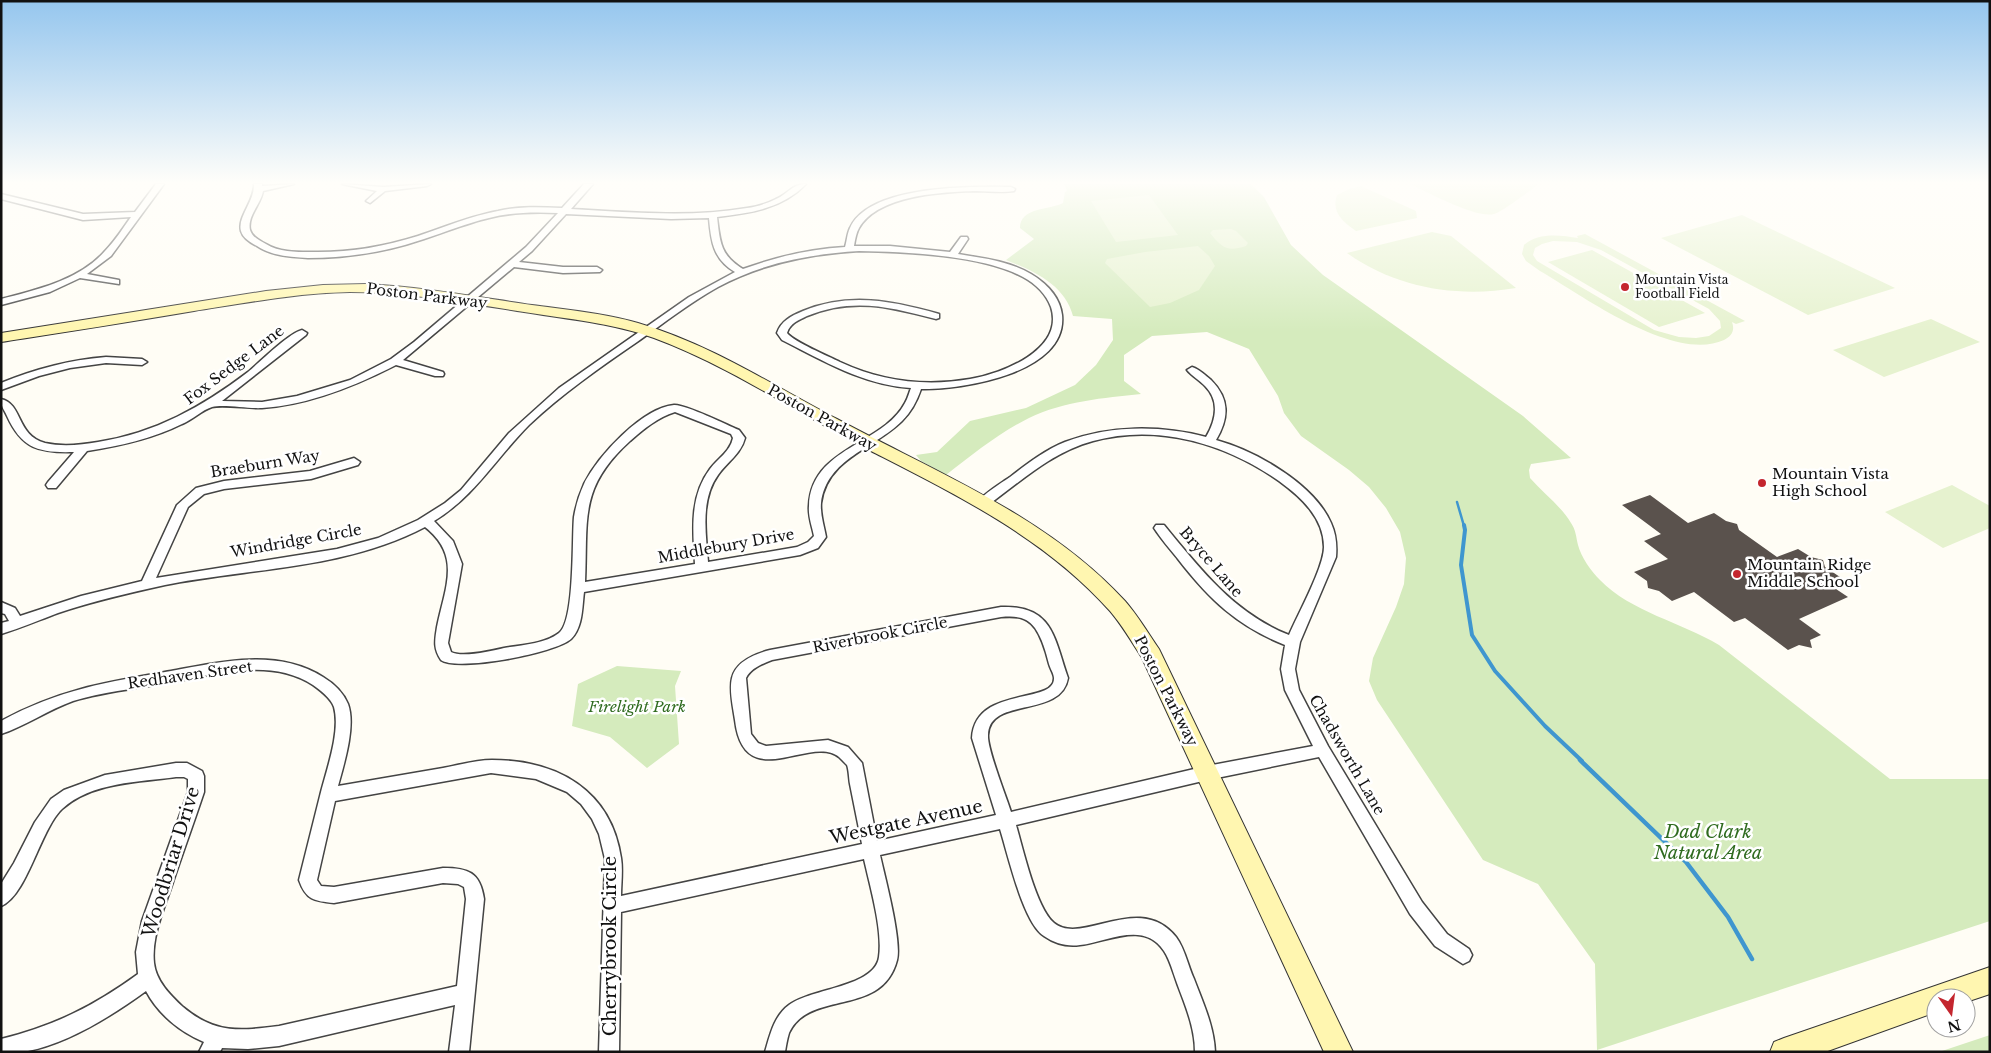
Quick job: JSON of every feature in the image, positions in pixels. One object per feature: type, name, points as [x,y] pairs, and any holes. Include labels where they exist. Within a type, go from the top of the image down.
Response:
[{"type":"street","points":[[1,302],[47,290],[92,268],[108,254],[124,233]]},
{"type":"street","points":[[247,233],[251,240],[263,247],[297,255],[337,255],[382,248],[433,233]]},
{"type":"street","points":[[212,404],[262,404],[308,397],[354,382],[395,361],[513,264],[543,233]]},
{"type":"street","points":[[715,233],[718,253],[723,260],[742,272]]},
{"type":"street","points":[[849,248],[851,233]]},
{"type":"street","points":[[952,256],[964,239]]},
{"type":"street","name":"Windridge Circle","points":[[1,629],[95,597],[147,584],[359,548],[402,533],[425,521],[464,493],[525,422],[564,389],[646,330],[693,297],[742,272],[793,256],[849,248],[892,249],[989,262],[1022,274],[1037,283],[1054,301],[1058,324],[1056,332],[1042,351],[1025,363],[1005,373],[965,383],[917,385],[882,381],[857,372],[786,338],[782,333],[783,327],[789,321],[814,309],[850,301],[891,304],[936,316]]},
{"type":"street","points":[[513,264],[574,271],[596,270]]},
{"type":"street","points":[[79,275],[116,282]]},
{"type":"street","name":"Poston Parkway","points":[[1,338],[297,290],[380,289],[605,320],[646,330],[702,353],[982,504],[1057,550],[1093,581],[1116,606],[1151,655],[1339,1052]]},
{"type":"street","name":"Fox Sedge Lane","points":[[1,402],[10,409],[16,428],[26,439],[34,443],[50,447],[83,448],[119,443],[156,432],[188,418],[212,404],[302,333]]},
{"type":"street","points":[[1,387],[37,374],[82,362],[109,360],[142,362]]},
{"type":"street","points":[[395,361],[439,374]]},
{"type":"street","points":[[1192,370],[1216,392],[1221,404],[1220,422],[1209,441]]},
{"type":"street","points":[[864,442],[890,427],[902,416],[915,398],[917,385]]},
{"type":"street","points":[[425,521],[447,539],[453,551],[456,564],[441,643],[443,653],[450,659],[467,659],[546,644],[565,637],[571,629],[578,588],[580,516],[586,492],[592,479],[617,446],[643,425],[666,410],[676,408],[736,432],[739,438],[738,446],[713,473],[700,504],[702,567]]},
{"type":"street","name":"Chadsworth Lane","points":[[982,504],[1058,450],[1070,444],[1116,434],[1138,432],[1174,434],[1209,441],[1233,450],[1264,465],[1308,497],[1324,518],[1330,535],[1330,557],[1293,642],[1288,669],[1292,690],[1324,750],[1416,908],[1441,940],[1463,954]]},
{"type":"street","name":"Middlebury Drive","points":[[578,588],[800,551],[813,545],[820,537],[815,515],[815,502],[818,491],[833,466],[864,442]]},
{"type":"street","points":[[52,485],[83,448]]},
{"type":"street","name":"Braeburn Way","points":[[147,584],[183,506],[200,491],[224,485],[311,475],[354,462]]},
{"type":"street","name":"Bryce Lane","points":[[1160,528],[1225,605],[1262,630],[1293,642]]},
{"type":"street","points":[[1,607],[10,611],[17,623]]},
{"type":"street","name":"Riverbrook Circle","points":[[870,850],[857,772],[850,756],[835,747],[825,746],[767,754],[758,751],[746,740],[739,679],[745,668],[761,658],[770,656],[1001,612],[1019,611],[1032,617],[1044,631],[1061,678],[1060,684],[1056,691],[1049,695],[996,710],[989,714],[983,721],[980,730],[980,738],[1007,820]]},
{"type":"street","name":"Redhaven Street","points":[[1,728],[21,717],[67,698],[107,687],[224,668],[261,665],[285,667],[307,673],[316,678],[330,690],[340,706],[342,736],[328,795]]},
{"type":"street","name":"Westgate Avenue","points":[[613,906],[1007,820],[1208,773],[1324,750]]},
{"type":"street","name":"Cherrybrook Circle","points":[[328,795],[475,768],[518,768],[543,773],[565,782],[583,795],[601,819],[610,842],[613,859],[609,1052]]},
{"type":"street","name":"Woodbriar Drive","points":[[1,898],[16,877],[46,817],[59,800],[91,786],[109,782],[176,770],[193,772],[196,776],[196,792],[146,939],[145,964],[148,978],[165,1002],[213,1044],[279,1036],[466,993]]},
{"type":"street","points":[[328,795],[308,880],[310,889],[318,894],[328,896],[444,875],[463,877],[470,881],[474,888],[475,899],[459,1052]]},
{"type":"street","points":[[1007,820],[1035,913],[1042,925],[1051,932],[1064,938],[1074,939],[1134,926],[1157,932],[1170,944],[1202,1024],[1205,1052]]},
{"type":"street","points":[[775,1052],[781,1026],[788,1016],[797,1009],[809,1003],[859,990],[877,980],[884,971],[888,960],[888,937],[870,850]]},
{"type":"street","points":[[1,1049],[58,1032],[95,1015],[148,978]]},
{"type":"street","points":[[1966,988],[1990,980]]},
{"type":"street","points":[[1784,1052],[1926,1002]]},
{"type":"green space","name":"Dad Clark Natural Area","points":[[1027,233],[1284,233],[1291,245],[1323,275],[1523,416],[1571,458],[1531,464],[1529,470],[1530,478],[1567,517],[1574,528],[1579,550],[1587,564],[1612,591],[1641,609],[1719,645],[1890,779],[1990,779],[1990,921],[1597,1050],[1595,964],[1538,884],[1483,860],[1377,700],[1369,681],[1373,658],[1396,607],[1404,584],[1406,558],[1400,532],[1386,508],[1369,487],[1349,470],[1301,436],[1284,413],[1278,396],[1249,349],[1207,332],[1152,336],[1124,355],[1124,381],[1141,394],[1084,401],[1042,412],[997,437],[946,475],[921,461],[916,455],[937,452],[970,421],[1026,408],[1075,385],[1096,365],[1113,340],[1112,319],[1073,316],[1063,296],[1047,280],[1006,260],[1034,239]]},
{"type":"green space","points":[[1111,233],[1177,233],[1178,235],[1116,242]]},
{"type":"green space","points":[[1210,233],[1238,233],[1248,243],[1246,246],[1234,249],[1225,247]]},
{"type":"green space","points":[[1427,233],[1437,233],[1451,236],[1516,288],[1472,292],[1428,287],[1386,275],[1347,253]]},
{"type":"green space","points":[[1678,233],[1780,233],[1895,288],[1808,315],[1661,238]]},
{"type":"green space","points":[[1585,234],[1745,321],[1736,324],[1732,322],[1732,332],[1724,340],[1704,345],[1680,342],[1655,335],[1629,324],[1604,310],[1540,271],[1526,261],[1522,254],[1524,245],[1536,238],[1557,235],[1578,238],[1577,236]],"holes":[[[1553,241],[1577,242],[1601,250],[1709,309],[1720,321],[1721,328],[1709,336],[1696,338],[1679,337],[1654,330],[1537,261],[1533,255],[1535,248],[1542,244]]]},
{"type":"green space","points":[[1198,246],[1209,256],[1215,266],[1199,290],[1170,303],[1150,307],[1105,263],[1107,259],[1145,252]]},
{"type":"green space","name":"Mountain Vista Football Field","points":[[1592,250],[1705,313],[1659,327],[1548,262]]},
{"type":"green space","points":[[1931,319],[1980,342],[1884,377],[1833,350]]},
{"type":"green space","points":[[1952,485],[1990,506],[1990,528],[1943,548],[1885,512]]},
{"type":"green space","name":"Firelight Park","points":[[617,666],[681,671],[675,686],[679,744],[647,768],[610,737],[572,726],[578,684]]},
{"type":"green space","points":[[1990,1035],[1990,1052],[1939,1052]]},
{"type":"building","name":"Mountain Ridge Middle School","points":[[1650,495],[1688,523],[1714,513],[1726,521],[1737,524],[1739,530],[1777,557],[1798,549],[1811,557],[1823,560],[1825,567],[1840,577],[1827,583],[1848,597],[1799,619],[1821,635],[1810,640],[1812,648],[1799,645],[1788,650],[1745,618],[1734,622],[1694,592],[1672,601],[1659,591],[1648,588],[1647,581],[1634,572],[1668,559],[1644,541],[1661,534],[1622,505]]},
{"type":"waterway","points":[[1457,502],[1464,526]]},
{"type":"waterway","points":[[1464,525],[1461,565],[1472,635],[1495,671],[1545,726],[1582,761]]},
{"type":"waterway","points":[[1580,760],[1686,862],[1728,917],[1752,959]]},
{"type":"place","name":"Mountain Vista Football Field","points":[[1625,287]]},
{"type":"place","name":"Mountain Vista High School","points":[[1762,483]]},
{"type":"place","name":"Mountain Ridge Middle School","points":[[1737,574]]}]
